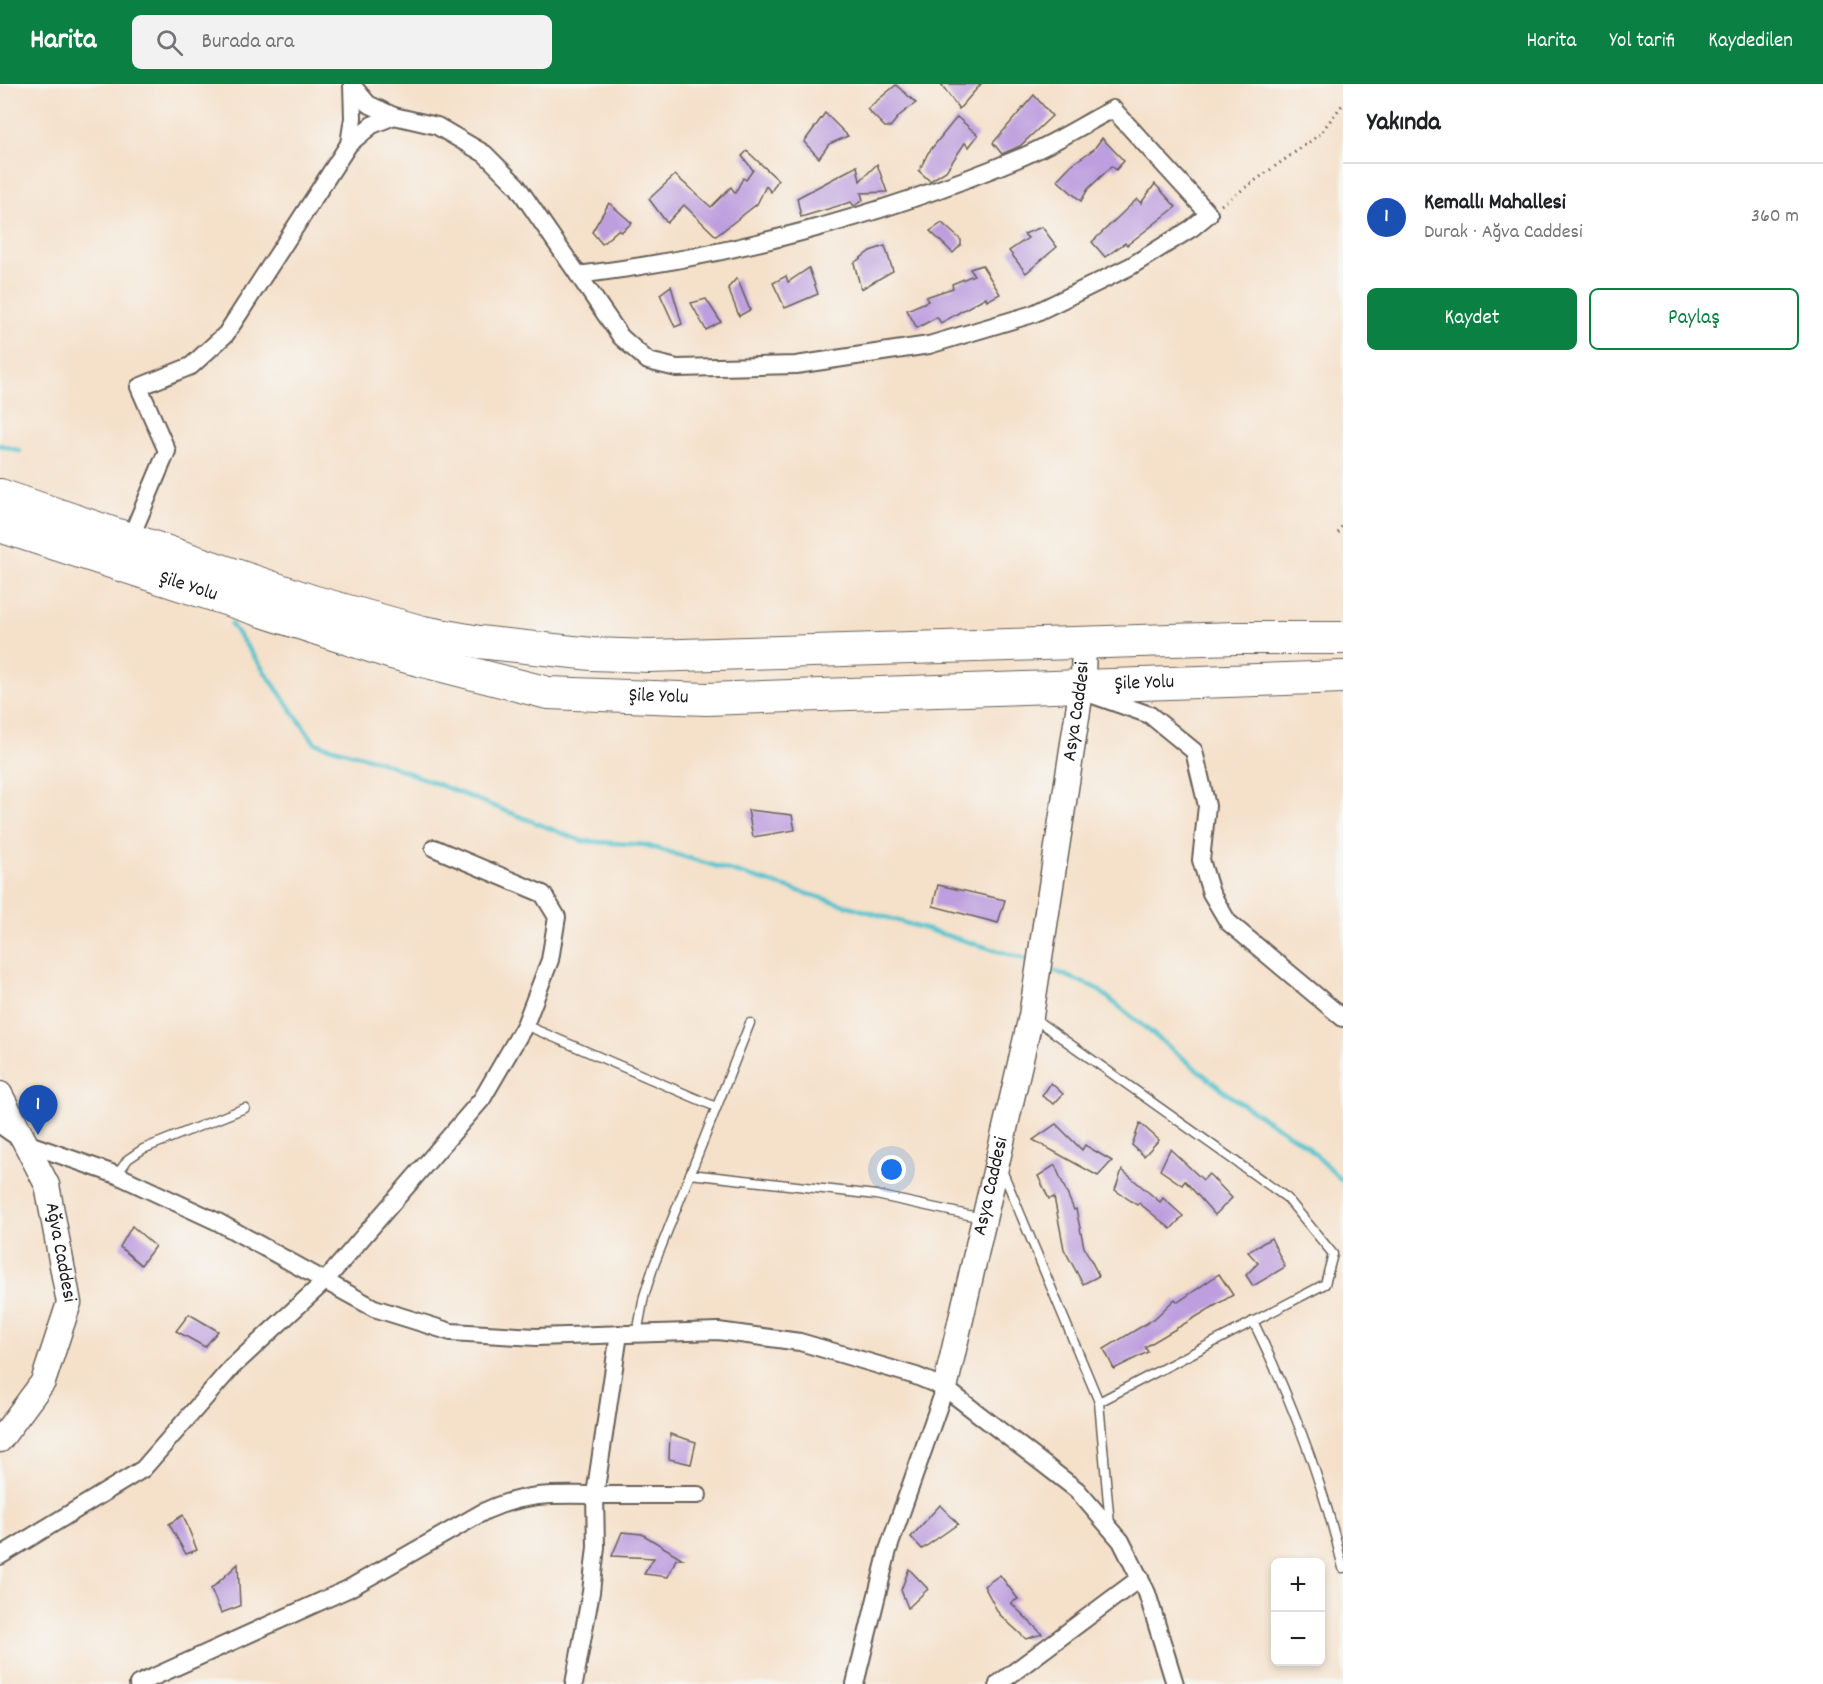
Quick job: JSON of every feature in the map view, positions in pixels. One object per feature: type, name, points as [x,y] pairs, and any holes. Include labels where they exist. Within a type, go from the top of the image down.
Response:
[{"type":"highway","name":"Şile Yolu","points":[[0,495],[312,601],[423,632],[479,642],[592,654],[650,656],[1343,638]]},
{"type":"highway","name":"Şile Yolu","points":[[0,526],[392,653],[548,693],[706,699],[1082,688],[1343,677]]},
{"type":"street","points":[[352,84],[368,104],[394,116],[437,126],[485,154],[517,186],[621,338],[648,361],[677,368],[796,365],[929,345],[1033,314],[1131,266],[1192,228],[1209,214],[1113,109],[1018,159],[892,204],[764,241],[644,267],[578,275]]},
{"type":"street","points":[[349,144],[353,118],[352,84]]},
{"type":"street","points":[[130,539],[167,450],[139,387],[191,366],[226,334],[349,144],[372,125],[394,116]]},
{"type":"street","name":"Asya Caddesi","points":[[945,1388],[986,1219],[1031,1016],[1082,688],[1084,643]]},
{"type":"street","points":[[1082,688],[1150,715],[1194,751],[1207,806],[1201,860],[1211,893],[1228,922],[1343,1018]]},
{"type":"street","points":[[0,1556],[143,1469],[231,1368],[324,1282],[482,1099],[525,1025],[550,960],[557,917],[543,894],[434,848]]},
{"type":"street","name":"Ağva Caddesi","points":[[0,1094],[47,1185],[69,1303],[43,1382],[0,1440]]},
{"type":"street","points":[[0,1125],[26,1143],[117,1175],[218,1222],[374,1308],[451,1332],[536,1337],[717,1331],[800,1342],[916,1376],[945,1388],[1077,1490],[1121,1541],[1147,1593],[1175,1684]]},
{"type":"street","points":[[574,1684],[596,1547],[595,1495],[619,1334]]},
{"type":"street","points":[[855,1684],[888,1550],[945,1388]]},
{"type":"street","points":[[138,1684],[348,1589],[485,1511],[508,1501],[531,1495],[698,1496]]},
{"type":"street","points":[[998,1684],[1140,1578]]},
{"type":"lane","points":[[1031,1016],[1287,1198],[1333,1254],[1325,1284],[1099,1402]]},
{"type":"lane","points":[[637,1334],[648,1280],[750,1023]]},
{"type":"lane","points":[[525,1025],[716,1107]]},
{"type":"lane","points":[[117,1175],[128,1159],[143,1149],[245,1108]]},
{"type":"lane","points":[[999,1162],[1099,1402],[1110,1528]]},
{"type":"lane","points":[[690,1174],[876,1195],[986,1219]]},
{"type":"lane","points":[[1253,1321],[1285,1390],[1310,1453],[1332,1519],[1343,1568]]},
{"type":"path","points":[[1209,214],[1319,135],[1343,104]]},
{"type":"path","points":[[1338,533],[1343,525]]},
{"type":"building","points":[[941,84],[981,84],[959,109]]},
{"type":"building","points":[[896,85],[916,103],[900,115],[890,127],[885,127],[867,109]]},
{"type":"building","points":[[1034,95],[1052,116],[1020,146],[1002,154],[993,143]]},
{"type":"building","points":[[825,113],[848,136],[829,144],[819,158],[804,142]]},
{"type":"building","points":[[957,117],[978,135],[969,147],[965,143],[946,171],[930,181],[919,171],[928,153]]},
{"type":"building","points":[[1102,138],[1124,161],[1116,170],[1112,166],[1088,189],[1081,201],[1057,180],[1071,165],[1094,149]]},
{"type":"building","points":[[747,151],[778,180],[771,192],[766,186],[757,204],[716,236],[684,205],[667,223],[649,199],[675,175],[711,207],[731,187],[735,193],[743,178],[746,180],[753,170],[742,156]]},
{"type":"building","points":[[877,164],[887,192],[861,193],[863,200],[854,206],[851,202],[801,217],[797,198],[857,166],[860,181]]},
{"type":"building","points":[[1155,184],[1176,207],[1127,245],[1125,243],[1105,257],[1092,242],[1137,199],[1141,203]]},
{"type":"building","points":[[609,203],[632,223],[621,232],[618,230],[602,244],[592,232]]},
{"type":"building","points":[[942,223],[961,240],[961,245],[953,253],[930,231]]},
{"type":"building","points":[[1042,227],[1057,247],[1026,273],[1009,251],[1028,238],[1024,234]]},
{"type":"building","points":[[885,246],[893,271],[861,289],[854,263],[870,251]]},
{"type":"building","points":[[982,265],[1000,294],[987,301],[986,297],[941,323],[937,317],[917,328],[907,310],[928,301],[926,297],[953,288],[952,284],[974,275],[970,269]]},
{"type":"building","points":[[809,268],[818,294],[785,308],[773,283],[786,276],[788,282]]},
{"type":"building","points":[[737,278],[750,310],[739,316],[728,288]]},
{"type":"building","points":[[671,286],[682,324],[675,327],[660,294]]},
{"type":"building","points":[[706,299],[721,322],[706,330],[691,303]]},
{"type":"building","points":[[748,810],[792,815],[795,830],[753,837]]},
{"type":"building","points":[[938,885],[1005,900],[998,923],[933,906]]},
{"type":"building","points":[[1051,1083],[1063,1094],[1054,1104],[1042,1096]]},
{"type":"building","points":[[1140,1123],[1159,1140],[1144,1156],[1132,1145]]},
{"type":"building","points":[[1056,1124],[1082,1150],[1085,1145],[1112,1161],[1098,1176],[1033,1140]]},
{"type":"building","points":[[1170,1149],[1203,1180],[1209,1174],[1232,1198],[1215,1215],[1185,1181],[1182,1185],[1160,1170]]},
{"type":"building","points":[[1055,1165],[1074,1210],[1076,1209],[1084,1247],[1099,1276],[1083,1284],[1064,1249],[1054,1197],[1049,1199],[1038,1176]]},
{"type":"building","points":[[1122,1170],[1160,1202],[1163,1198],[1183,1216],[1171,1229],[1139,1203],[1137,1205],[1115,1190]]},
{"type":"building","points":[[132,1226],[155,1246],[141,1265],[120,1247]]},
{"type":"building","points":[[1271,1238],[1285,1267],[1253,1286],[1246,1275],[1258,1263],[1248,1252]]},
{"type":"building","points":[[1219,1274],[1233,1295],[1145,1347],[1148,1352],[1114,1369],[1104,1349],[1154,1319],[1175,1299],[1178,1302]]},
{"type":"building","points":[[189,1314],[218,1331],[205,1347],[176,1331]]},
{"type":"building","points":[[670,1434],[696,1442],[691,1464],[669,1459]]},
{"type":"building","points":[[940,1505],[958,1524],[922,1549],[911,1537]]},
{"type":"building","points":[[183,1515],[197,1550],[186,1554],[169,1524]]},
{"type":"building","points":[[622,1532],[642,1534],[683,1559],[676,1559],[668,1577],[644,1574],[654,1558],[612,1556]]},
{"type":"building","points":[[238,1564],[240,1606],[221,1613],[211,1589]]},
{"type":"building","points":[[909,1569],[928,1589],[908,1608],[901,1590]]},
{"type":"building","points":[[1000,1575],[1018,1599],[1011,1603],[1042,1634],[1026,1639],[999,1614],[984,1586]]},
{"type":"waterway","points":[[0,445],[20,451]]},
{"type":"waterway","points":[[231,624],[315,743],[379,761],[582,841],[645,845],[1032,961]]},
{"type":"waterway","points":[[1045,967],[1096,988],[1230,1096],[1306,1145],[1343,1182]]},
{"type":"place","name":"Kemallı Mahallesi","points":[[38,1135]]}]
